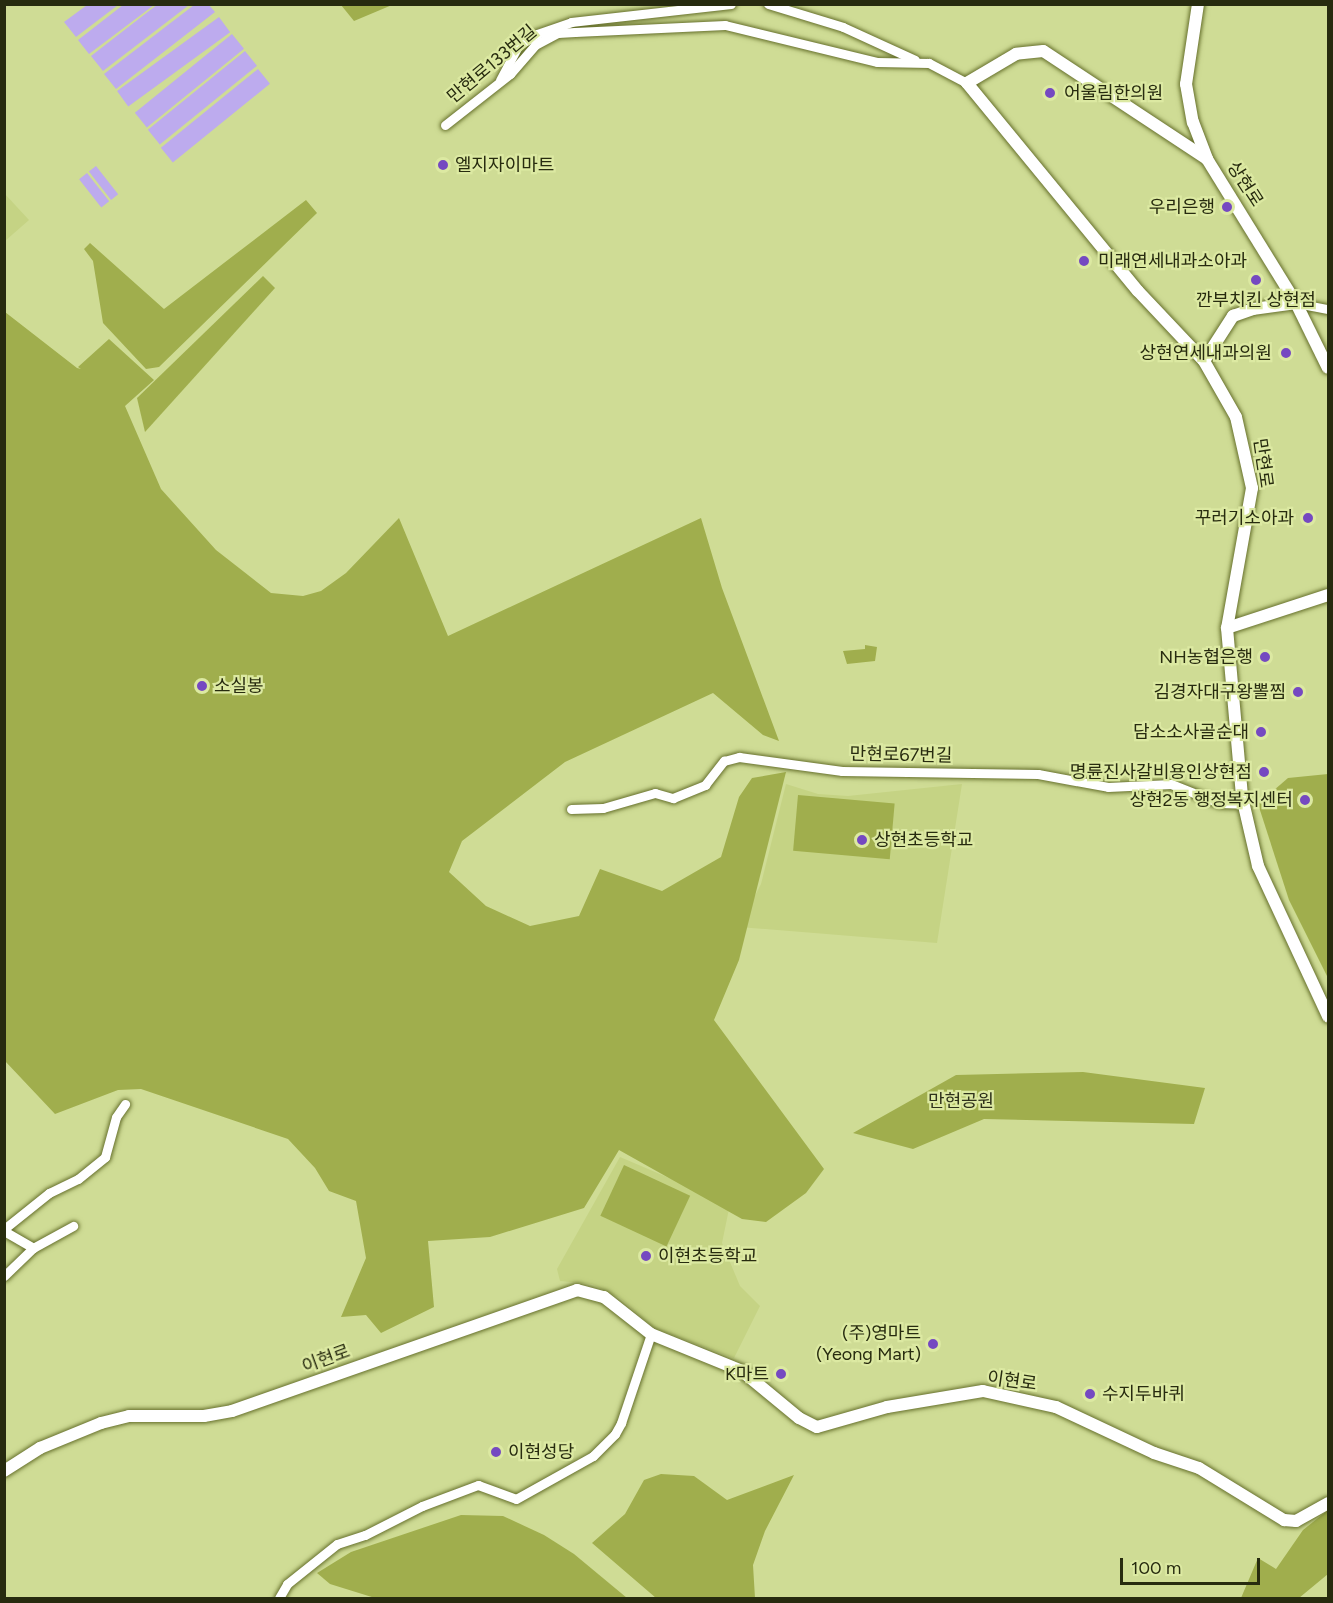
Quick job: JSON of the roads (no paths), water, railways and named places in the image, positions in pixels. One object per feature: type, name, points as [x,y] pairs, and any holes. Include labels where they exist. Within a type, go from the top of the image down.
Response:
[{"type":"street","points":[[497,84],[519,45],[537,34],[571,22],[731,4]]},
{"type":"street","points":[[768,4],[843,27],[917,61]]},
{"type":"street","name":"상현로","points":[[1198,4],[1186,84],[1193,122],[1207,159],[1296,303],[1329,368]]},
{"type":"street","name":"만현로133번길","points":[[446,124],[497,84],[535,45],[558,33],[725,25],[877,62],[917,61]]},
{"type":"street","points":[[967,82],[1016,54],[1043,51],[1207,159]]},
{"type":"street","name":"만현로","points":[[917,61],[946,69],[967,82],[1138,291],[1204,362],[1236,417],[1247,451],[1252,488],[1227,628],[1244,804],[1258,866],[1329,1016]]},
{"type":"street","points":[[1204,362],[1233,316],[1296,303],[1329,309]]},
{"type":"street","points":[[1227,628],[1329,595]]},
{"type":"street","name":"만현로67번길","points":[[571,809],[603,808],[655,793],[674,798],[705,785],[724,761],[739,758],[842,771],[1038,774],[1108,787],[1171,784],[1218,803],[1244,804]]},
{"type":"street","points":[[33,1248],[4,1230],[49,1193],[78,1179],[105,1157],[116,1117],[124,1104]]},
{"type":"street","points":[[4,1276],[33,1248],[74,1226]]},
{"type":"street","name":"이현로","points":[[4,1471],[40,1448],[94,1425],[129,1416],[204,1416],[232,1411],[577,1290],[604,1297],[651,1334],[742,1371],[799,1419],[817,1427],[886,1407],[983,1391],[1056,1407],[1154,1453],[1199,1468],[1284,1520],[1296,1521],[1328,1503]]},
{"type":"street","points":[[279,1599],[287,1584],[337,1544],[365,1535],[422,1506],[478,1485],[516,1499],[606,1445],[621,1423],[651,1334]]},
{"type":"place","name":"어울림한의원","points":[[1050,93]]},
{"type":"place","name":"엘지자이마트","points":[[443,165]]},
{"type":"place","name":"우리은행","points":[[1227,207]]},
{"type":"place","name":"미래연세내과소아과","points":[[1084,261]]},
{"type":"place","name":"깐부치킨 상현점","points":[[1256,280]]},
{"type":"place","name":"상현연세내과의원","points":[[1286,353]]},
{"type":"place","name":"꾸러기소아과","points":[[1308,518]]},
{"type":"place","name":"NH농협은행","points":[[1265,657]]},
{"type":"place","name":"소실봉","points":[[202,686]]},
{"type":"place","name":"김경자대구왕뽈찜","points":[[1298,692]]},
{"type":"place","name":"담소소사골순대","points":[[1261,732]]},
{"type":"place","name":"명륜진사갈비용인상현점","points":[[1264,772]]},
{"type":"place","name":"상현2동 행정복지센터","points":[[1305,800]]},
{"type":"place","name":"상현초등학교","points":[[862,840]]},
{"type":"place","name":"이현초등학교","points":[[646,1256]]},
{"type":"place","name":"(주)영마트 (Yeong Mart)","points":[[933,1344]]},
{"type":"place","name":"K마트","points":[[781,1374]]},
{"type":"place","name":"수지두바퀴","points":[[1090,1394]]},
{"type":"place","name":"이현성당","points":[[496,1452]]},
{"type":"park label","name":"만현공원","points":[[961,1101]]}]
